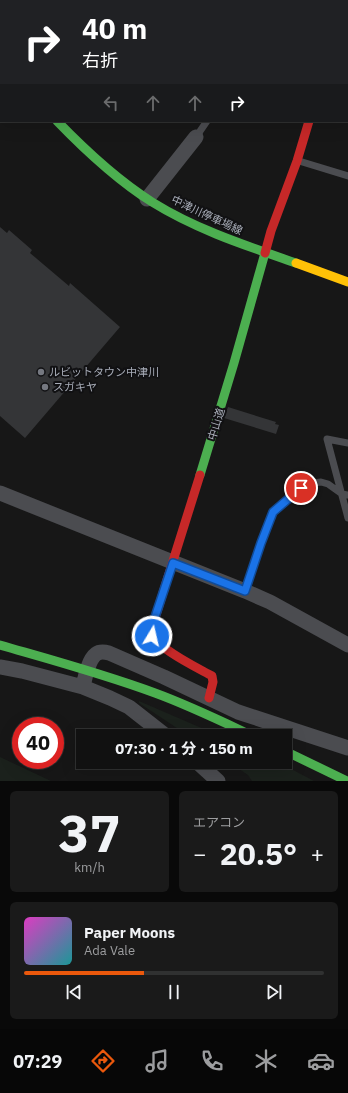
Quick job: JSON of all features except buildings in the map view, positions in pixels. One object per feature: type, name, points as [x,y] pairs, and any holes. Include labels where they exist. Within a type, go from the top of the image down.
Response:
[{"type":"street","name":"中津川停車場線","points":[[58,122],[81,146],[117,178],[148,199],[194,225],[265,253],[348,282]]},
{"type":"street","name":"中山道","points":[[209,698],[213,682],[212,676],[175,654],[157,641],[152,636],[151,629],[173,563],[234,363],[271,231],[297,161],[309,122]]},
{"type":"street","points":[[148,199],[196,137]]},
{"type":"street","points":[[0,493],[245,591],[270,602],[348,645]]},
{"type":"street","points":[[0,645],[87,670],[154,693],[202,712],[238,729]]},
{"type":"street","points":[[83,687],[87,670],[96,654],[102,652],[109,653],[238,712],[348,748]]},
{"type":"street","points":[[0,667],[22,671],[83,687],[129,707],[157,729]]},
{"type":"street","points":[[292,755],[347,781]]},
{"type":"street","points":[[205,769],[218,781]]},
{"type":"lane","points":[[196,137],[206,122]]},
{"type":"lane","points":[[297,161],[348,176]]},
{"type":"lane","points":[[348,443],[327,439],[345,495],[348,518]]},
{"type":"lane","points":[[245,591],[273,512],[278,507],[301,488],[313,483],[321,482],[328,484],[345,495]]},
{"type":"shaded area","points":[[139,701],[204,729],[178,729],[139,703]]},
{"type":"shaded area","points":[[0,757],[12,763],[12,769],[26,769],[51,781],[0,781]]},
{"type":"shaded area","points":[[239,769],[291,769],[314,781],[252,781],[248,775]]},
{"type":"traffic: fast","points":[[58,122],[102,164],[126,184],[152,202],[204,229],[241,244],[296,263]]},
{"type":"traffic: fast","points":[[200,475],[265,253]]},
{"type":"traffic: fast","points":[[0,645],[136,686],[192,708],[238,729]]},
{"type":"traffic: fast","points":[[292,754],[347,781]]},
{"type":"traffic: slow","points":[[296,263],[348,282]]},
{"type":"traffic: jam","points":[[265,253],[271,231],[297,161],[309,122]]},
{"type":"traffic: jam","points":[[200,475],[151,631],[159,644],[167,650],[212,676],[213,682],[209,698]]},
{"type":"place","name":"ルビットタウン中津川","points":[[41,372]]},
{"type":"place","name":"スガキヤ","points":[[45,387]]},
{"type":"route","points":[[152,636],[151,629],[173,563],[245,591],[273,512],[301,488]]}]
